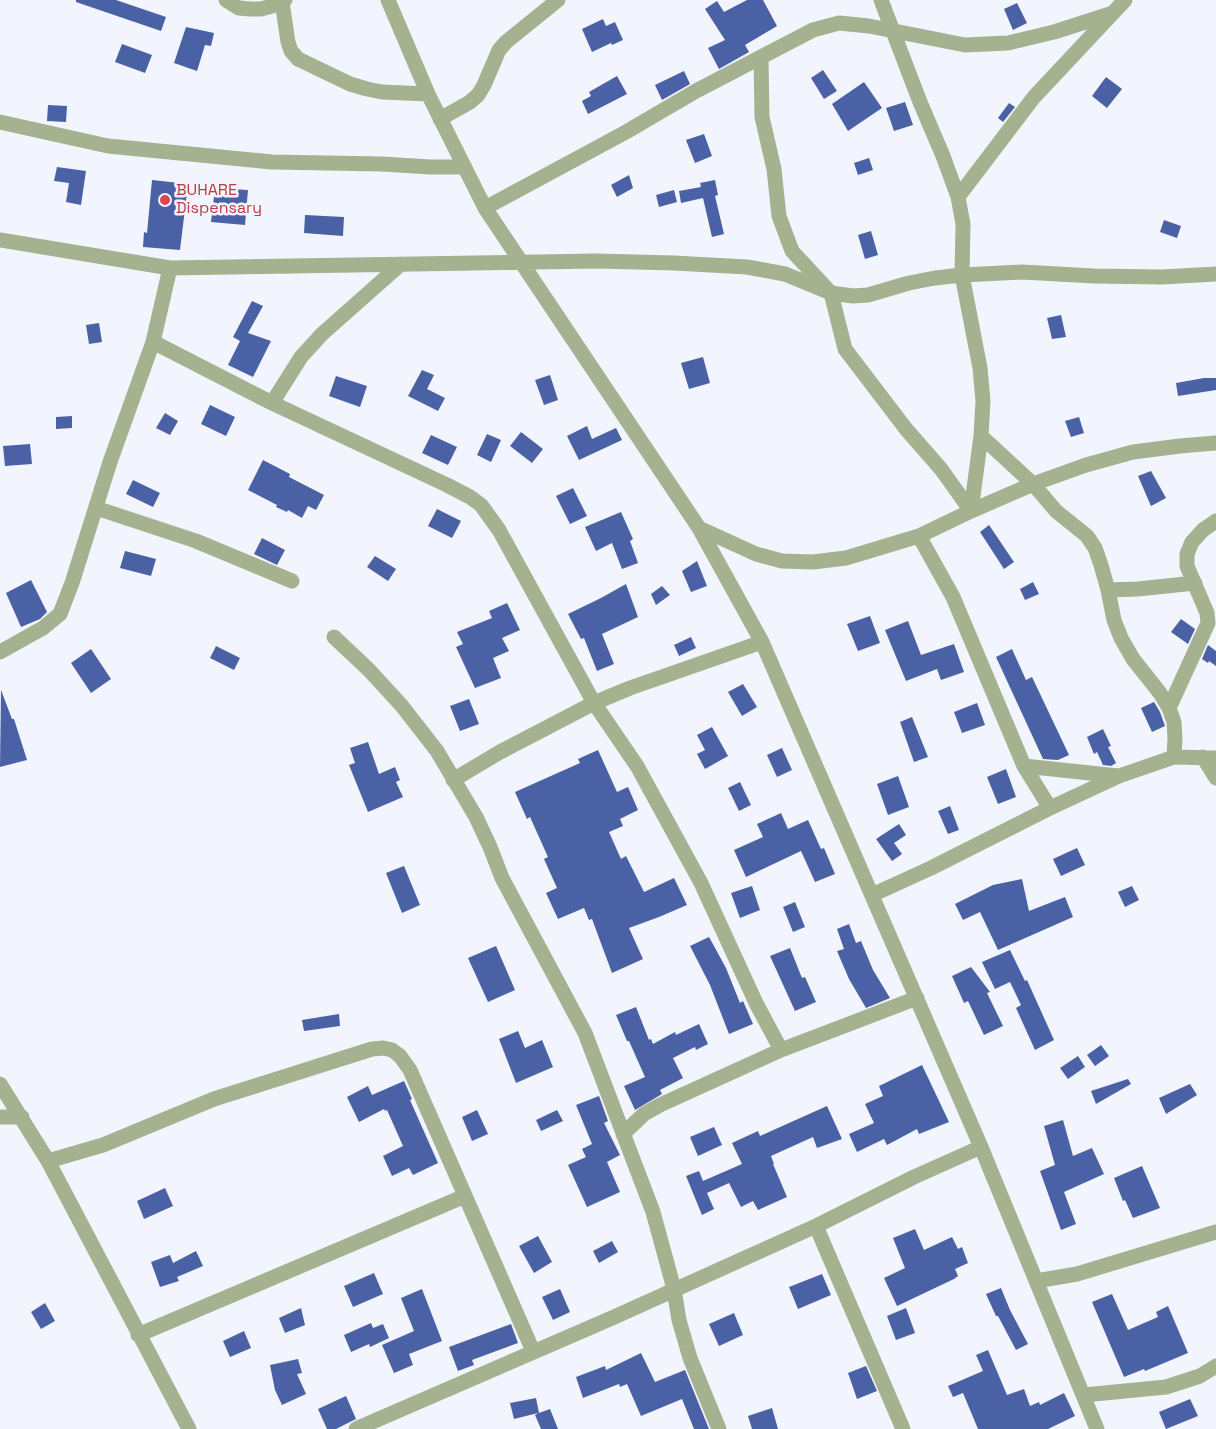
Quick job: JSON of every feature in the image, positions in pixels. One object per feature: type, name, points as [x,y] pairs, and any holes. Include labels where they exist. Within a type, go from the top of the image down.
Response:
[{"type":"street","points":[[226,0],[239,8],[250,9],[261,9],[283,1],[288,42],[291,51],[298,59],[350,84],[382,92],[428,94]]},
{"type":"street","points":[[388,0],[428,94],[485,208],[699,528],[762,642],[981,1147],[1097,1429]]},
{"type":"street","points":[[440,119],[470,102],[478,95],[499,50],[506,42],[558,0]]},
{"type":"street","points":[[881,0],[958,197],[963,224],[962,275],[980,368],[983,402],[971,511]]},
{"type":"street","points":[[958,197],[1034,97],[1125,0]]},
{"type":"street","points":[[485,208],[813,30],[839,23],[868,26],[965,45],[1008,43],[1054,32],[1110,14]]},
{"type":"street","points":[[761,57],[762,117],[774,169],[779,216],[792,251],[831,293],[845,349],[906,429],[941,469],[971,511]]},
{"type":"street","points":[[0,122],[108,146],[272,162],[382,164],[430,168],[464,167]]},
{"type":"street","points":[[0,240],[170,268],[520,262],[674,263],[747,268],[785,274],[831,293],[852,296],[868,295],[909,283],[935,278],[962,275],[1022,272],[1162,277],[1216,274]]},
{"type":"street","points":[[272,403],[301,357],[322,334],[401,264]]},
{"type":"street","points":[[0,652],[43,628],[60,614],[152,342],[170,268]]},
{"type":"street","points":[[152,342],[272,403],[448,485],[481,505],[499,530],[594,703],[637,766],[697,874],[756,1003],[781,1050]]},
{"type":"street","points":[[980,436],[1033,484],[1056,511],[1088,536],[1108,590],[1114,620],[1121,638],[1133,659],[1160,693],[1169,708],[1174,722],[1174,757]]},
{"type":"street","points":[[699,528],[756,554],[782,561],[813,562],[846,558],[919,536],[1033,484],[1086,465],[1133,452],[1216,443]]},
{"type":"street","points":[[96,508],[196,541],[292,581]]},
{"type":"street","points":[[1169,708],[1208,623],[1207,613],[1187,566],[1186,554],[1192,542],[1203,530],[1216,521]]},
{"type":"street","points":[[919,536],[953,596],[1024,766],[1050,808]]},
{"type":"street","points":[[1108,590],[1195,583]]},
{"type":"street","points":[[334,637],[369,670],[402,706],[437,751],[476,817],[502,878],[585,1033],[653,1212],[690,1358],[719,1429]]},
{"type":"street","points":[[454,780],[500,752],[594,703],[657,678],[762,642]]},
{"type":"street","points":[[872,895],[1119,776],[1174,757],[1210,757],[1216,778]]},
{"type":"street","points":[[1024,766],[1119,776]]},
{"type":"street","points":[[623,1134],[644,1114],[660,1105],[781,1050],[916,998]]},
{"type":"street","points":[[48,1161],[103,1145],[214,1099],[372,1049],[383,1048],[392,1050],[400,1056],[410,1070],[533,1351]]},
{"type":"street","points":[[0,1084],[22,1116],[48,1161],[189,1429]]},
{"type":"street","points":[[0,1117],[22,1116]]},
{"type":"street","points":[[356,1429],[816,1226],[914,1177],[981,1147]]},
{"type":"street","points":[[138,1335],[465,1196]]},
{"type":"street","points":[[816,1226],[903,1429]]},
{"type":"street","points":[[1036,1281],[1078,1274],[1171,1244],[1216,1232]]},
{"type":"street","points":[[1084,1395],[1166,1387],[1200,1376],[1216,1366]]},
{"type":"building","points":[[76,0],[116,0],[166,17],[161,31],[76,2]]},
{"type":"building","points":[[747,0],[763,0],[777,26],[745,45],[749,52],[719,69],[708,48],[725,40],[705,9],[717,1],[724,12]]},
{"type":"building","points":[[1017,3],[1027,23],[1013,30],[1004,9]]},
{"type":"building","points":[[603,19],[606,26],[615,22],[623,40],[612,45],[611,43],[592,52],[582,29]]},
{"type":"building","points":[[186,27],[214,33],[211,46],[205,45],[197,71],[174,63]]},
{"type":"building","points":[[122,44],[152,55],[145,73],[115,62]]},
{"type":"building","points":[[823,70],[837,91],[824,99],[811,78]]},
{"type":"building","points":[[684,71],[690,84],[662,100],[655,85]]},
{"type":"building","points":[[617,76],[627,94],[588,114],[582,101],[591,96],[589,92]]},
{"type":"building","points":[[1106,77],[1122,89],[1107,108],[1092,96]]},
{"type":"building","points":[[864,82],[882,108],[848,131],[832,104]]},
{"type":"building","points":[[905,102],[913,125],[894,131],[886,108]]},
{"type":"building","points":[[1009,103],[1015,107],[1003,122],[998,118]]},
{"type":"building","points":[[48,105],[67,106],[66,122],[47,121]]},
{"type":"building","points":[[704,134],[712,156],[695,163],[686,140]]},
{"type":"building","points":[[869,158],[873,170],[858,175],[854,163]]},
{"type":"building","points":[[57,167],[86,171],[81,205],[66,202],[69,183],[54,181]]},
{"type":"building","points":[[629,175],[633,188],[617,197],[611,185]]},
{"type":"building","points":[[152,180],[188,184],[180,250],[143,247],[144,232],[147,233]]},
{"type":"building","points":[[715,180],[718,195],[715,196],[724,234],[712,237],[703,198],[681,203],[679,191],[701,187],[700,183]]},
{"type":"building","points":[[215,188],[248,190],[245,225],[211,222]]},
{"type":"building","points":[[674,190],[677,202],[659,207],[656,195]]},
{"type":"building","points":[[305,215],[344,217],[343,236],[304,233]]},
{"type":"building","points":[[1164,220],[1181,226],[1177,238],[1160,232]]},
{"type":"building","points":[[871,231],[878,255],[865,259],[858,235]]},
{"type":"building","points":[[252,301],[263,306],[248,333],[271,341],[253,377],[228,365],[240,341],[233,337]]},
{"type":"building","points":[[1061,315],[1066,337],[1052,339],[1047,318]]},
{"type":"building","points":[[99,323],[102,342],[89,344],[86,325]]},
{"type":"building","points":[[703,357],[710,383],[689,389],[681,363]]},
{"type":"building","points":[[422,370],[434,375],[427,389],[445,398],[438,411],[408,396]]},
{"type":"building","points":[[550,375],[558,400],[544,405],[535,380]]},
{"type":"building","points":[[336,376],[367,386],[360,407],[329,396]]},
{"type":"building","points":[[1216,378],[1216,390],[1178,396],[1176,383]]},
{"type":"building","points":[[210,405],[235,417],[226,436],[201,424]]},
{"type":"building","points":[[165,413],[178,421],[170,435],[156,428]]},
{"type":"building","points":[[72,416],[72,428],[56,429],[56,417]]},
{"type":"building","points":[[1079,417],[1084,433],[1071,437],[1065,421]]},
{"type":"building","points":[[587,426],[592,439],[616,428],[622,440],[579,460],[567,436]]},
{"type":"building","points":[[521,432],[543,449],[532,463],[510,446]]},
{"type":"building","points":[[487,434],[501,440],[491,462],[477,455]]},
{"type":"building","points":[[431,435],[457,447],[448,465],[422,453]]},
{"type":"building","points":[[30,444],[32,464],[5,466],[3,446]]},
{"type":"building","points":[[263,460],[290,474],[289,477],[324,495],[316,510],[308,506],[302,518],[288,510],[287,512],[276,507],[277,505],[248,490]]},
{"type":"building","points":[[1151,471],[1166,498],[1151,506],[1138,476]]},
{"type":"building","points":[[133,480],[160,493],[153,507],[126,494]]},
{"type":"building","points":[[573,488],[587,516],[570,524],[556,496]]},
{"type":"building","points":[[437,509],[461,521],[452,538],[428,526]]},
{"type":"building","points":[[621,512],[633,539],[630,541],[638,563],[622,569],[612,543],[596,551],[585,527]]},
{"type":"building","points":[[989,525],[1014,562],[1004,569],[980,532]]},
{"type":"building","points":[[262,538],[285,550],[277,565],[254,554]]},
{"type":"building","points":[[125,551],[156,559],[151,576],[120,568]]},
{"type":"building","points":[[375,556],[396,569],[388,581],[367,567]]},
{"type":"building","points":[[697,561],[707,586],[691,592],[682,571]]},
{"type":"building","points":[[31,580],[47,612],[40,619],[21,627],[6,593]]},
{"type":"building","points":[[1033,582],[1039,594],[1025,600],[1020,589]]},
{"type":"building","points":[[626,584],[638,617],[602,634],[614,664],[597,671],[584,638],[581,639],[568,614]]},
{"type":"building","points":[[662,586],[670,595],[656,605],[651,594]]},
{"type":"building","points":[[507,603],[520,630],[502,638],[509,651],[493,658],[501,678],[475,688],[456,647],[463,644],[457,632],[492,618],[489,611]]},
{"type":"building","points":[[870,616],[880,643],[858,651],[847,624]]},
{"type":"building","points":[[1181,619],[1195,629],[1188,644],[1171,632]]},
{"type":"building","points":[[908,621],[921,655],[954,644],[964,672],[941,680],[937,669],[906,681],[885,630]]},
{"type":"building","points":[[691,637],[696,648],[679,656],[674,645]]},
{"type":"building","points":[[1208,645],[1216,651],[1216,666],[1202,659]]},
{"type":"building","points":[[216,646],[240,658],[234,670],[210,658]]},
{"type":"building","points":[[91,649],[111,679],[91,693],[71,663]]},
{"type":"building","points":[[1012,649],[1026,680],[1032,677],[1069,755],[1058,760],[1043,759],[996,657]]},
{"type":"building","points":[[743,684],[757,707],[742,716],[728,692]]},
{"type":"building","points":[[1,690],[12,719],[14,719],[27,760],[0,767]]},
{"type":"building","points":[[469,699],[479,724],[460,731],[450,706]]},
{"type":"building","points":[[1154,702],[1165,726],[1152,732],[1141,708]]},
{"type":"building","points":[[977,703],[985,725],[962,733],[954,712]]},
{"type":"building","points":[[912,717],[928,757],[914,762],[900,722]]},
{"type":"building","points":[[712,727],[728,756],[705,769],[697,754],[705,750],[697,735]]},
{"type":"building","points":[[1103,729],[1111,746],[1108,747],[1116,763],[1111,766],[1103,765],[1097,752],[1094,754],[1087,737]]},
{"type":"building","points":[[368,742],[379,774],[395,767],[400,780],[396,782],[403,797],[368,812],[349,765],[355,763],[350,748]]},
{"type":"building","points":[[782,748],[792,770],[777,777],[767,755]]},
{"type":"building","points":[[598,750],[617,792],[628,787],[638,810],[620,819],[623,826],[609,832],[621,859],[626,856],[644,892],[674,878],[687,905],[629,928],[643,959],[612,973],[592,919],[589,920],[584,908],[558,919],[546,893],[557,888],[544,859],[548,857],[530,817],[527,819],[515,792],[580,763],[578,759]]},
{"type":"building","points":[[1006,769],[1016,797],[998,804],[987,777]]},
{"type":"building","points":[[898,776],[909,807],[888,815],[877,784]]},
{"type":"building","points":[[740,782],[751,805],[739,811],[728,788]]},
{"type":"building","points":[[950,806],[959,830],[948,834],[938,811]]},
{"type":"building","points":[[781,813],[788,829],[808,820],[821,849],[824,848],[835,874],[815,882],[801,851],[746,877],[734,850],[763,837],[757,824]]},
{"type":"building","points":[[899,824],[906,835],[894,843],[902,854],[892,861],[876,839]]},
{"type":"building","points":[[1077,848],[1085,865],[1061,876],[1053,859]]},
{"type":"building","points":[[404,866],[420,905],[402,913],[386,873]]},
{"type":"building","points":[[1022,879],[1029,911],[1065,897],[1073,917],[998,950],[980,912],[963,920],[955,904],[993,885]]},
{"type":"building","points":[[752,886],[760,910],[740,918],[731,893]]},
{"type":"building","points":[[1132,886],[1139,900],[1125,907],[1118,892]]},
{"type":"building","points":[[795,902],[805,927],[793,932],[783,907]]},
{"type":"building","points":[[849,924],[856,943],[861,941],[873,970],[890,998],[866,1008],[849,979],[837,951],[844,949],[837,929]]},
{"type":"building","points":[[709,937],[726,968],[740,1003],[743,1001],[753,1024],[729,1034],[710,985],[690,946]]},
{"type":"building","points":[[496,946],[515,990],[488,1002],[468,958]]},
{"type":"building","points":[[790,948],[802,978],[805,977],[816,1002],[795,1011],[770,956]]},
{"type":"building","points":[[1010,950],[1025,981],[1027,980],[1054,1040],[1035,1050],[1016,1008],[1021,1005],[1010,982],[995,989],[982,962]]},
{"type":"building","points":[[971,967],[990,992],[987,993],[1003,1026],[984,1035],[968,1001],[964,1003],[952,976]]},
{"type":"building","points":[[636,1007],[649,1040],[651,1039],[653,1044],[675,1032],[676,1035],[699,1024],[708,1044],[696,1050],[695,1047],[673,1058],[683,1078],[660,1090],[662,1094],[635,1110],[624,1086],[645,1077],[616,1015]]},
{"type":"building","points":[[339,1014],[340,1026],[304,1031],[302,1020]]},
{"type":"building","points":[[518,1031],[525,1048],[542,1040],[553,1067],[516,1083],[499,1039]]},
{"type":"building","points":[[1101,1045],[1109,1056],[1095,1066],[1087,1055]]},
{"type":"building","points":[[1078,1056],[1085,1067],[1068,1079],[1060,1068]]},
{"type":"building","points":[[922,1065],[949,1122],[919,1134],[917,1129],[887,1145],[884,1139],[857,1152],[849,1134],[874,1123],[865,1104],[883,1096],[879,1086]]},
{"type":"building","points":[[1128,1079],[1131,1084],[1096,1104],[1091,1091]]},
{"type":"building","points":[[404,1081],[412,1099],[410,1100],[438,1163],[413,1175],[409,1168],[392,1176],[383,1156],[403,1146],[387,1110],[385,1111],[384,1109],[359,1122],[347,1097],[368,1086],[372,1095]]},
{"type":"building","points":[[1190,1084],[1197,1095],[1166,1114],[1159,1098]]},
{"type":"building","points":[[599,1096],[608,1121],[604,1123],[620,1155],[607,1162],[620,1192],[587,1207],[568,1165],[586,1157],[582,1149],[592,1144],[576,1105]]},
{"type":"building","points":[[827,1106],[842,1139],[817,1148],[813,1137],[771,1156],[787,1197],[758,1210],[753,1201],[741,1207],[729,1183],[707,1193],[714,1209],[702,1215],[686,1176],[699,1171],[703,1181],[742,1164],[732,1143],[758,1131],[760,1136]]},
{"type":"building","points":[[477,1110],[488,1134],[472,1141],[462,1117]]},
{"type":"building","points":[[557,1110],[563,1121],[541,1131],[536,1120]]},
{"type":"building","points":[[1063,1120],[1073,1156],[1092,1148],[1104,1174],[1064,1192],[1076,1224],[1061,1230],[1040,1171],[1055,1165],[1044,1126]]},
{"type":"building","points":[[714,1127],[722,1145],[698,1156],[690,1137]]},
{"type":"building","points":[[1142,1166],[1160,1208],[1133,1218],[1125,1200],[1123,1201],[1114,1178]]},
{"type":"building","points":[[165,1188],[173,1206],[144,1219],[137,1201]]},
{"type":"building","points":[[915,1229],[924,1250],[952,1237],[958,1249],[962,1247],[968,1263],[955,1269],[958,1276],[954,1279],[897,1306],[884,1278],[905,1268],[893,1238]]},
{"type":"building","points":[[538,1236],[552,1262],[534,1273],[519,1246]]},
{"type":"building","points":[[612,1241],[618,1252],[599,1263],[593,1251]]},
{"type":"building","points":[[196,1251],[203,1266],[177,1277],[179,1281],[160,1287],[151,1262],[170,1255],[173,1263]]},
{"type":"building","points":[[374,1273],[383,1294],[353,1307],[344,1286]]},
{"type":"building","points":[[822,1274],[831,1295],[798,1309],[789,1287]]},
{"type":"building","points":[[1001,1288],[1028,1344],[1016,1350],[998,1316],[996,1316],[986,1294]]},
{"type":"building","points":[[422,1289],[442,1341],[409,1354],[413,1365],[394,1373],[382,1345],[414,1331],[401,1298]]},
{"type":"building","points":[[560,1289],[570,1312],[553,1320],[542,1297]]},
{"type":"building","points":[[1112,1294],[1128,1330],[1158,1317],[1156,1312],[1168,1306],[1188,1353],[1145,1371],[1144,1369],[1124,1377],[1092,1302]]},
{"type":"building","points":[[45,1303],[55,1321],[41,1329],[31,1312]]},
{"type":"building","points":[[301,1308],[305,1325],[285,1333],[279,1318]]},
{"type":"building","points":[[906,1308],[915,1333],[896,1340],[887,1316]]},
{"type":"building","points":[[734,1313],[743,1335],[719,1346],[709,1324]]},
{"type":"building","points":[[371,1323],[373,1328],[383,1324],[389,1338],[370,1347],[369,1344],[351,1352],[344,1335]]},
{"type":"building","points":[[511,1324],[518,1343],[472,1360],[474,1365],[458,1371],[449,1347]]},
{"type":"building","points":[[244,1331],[251,1348],[230,1357],[223,1341]]},
{"type":"building","points":[[988,1350],[1007,1395],[1024,1389],[1030,1406],[1039,1402],[1040,1405],[1064,1393],[1075,1416],[1048,1429],[978,1429],[963,1393],[953,1397],[948,1386],[983,1371],[976,1355]]},
{"type":"building","points":[[641,1353],[655,1382],[685,1370],[709,1429],[694,1429],[682,1399],[641,1416],[627,1384],[620,1387],[619,1384],[583,1398],[576,1377],[605,1366],[606,1370]]},
{"type":"building","points":[[298,1359],[302,1373],[297,1374],[306,1394],[282,1405],[275,1390],[270,1365]]},
{"type":"building","points":[[866,1366],[877,1391],[857,1399],[848,1373]]},
{"type":"building","points":[[346,1396],[356,1419],[336,1429],[327,1429],[318,1409]]},
{"type":"building","points":[[536,1398],[539,1413],[550,1409],[558,1429],[541,1429],[535,1415],[538,1413],[514,1419],[510,1403]]},
{"type":"building","points":[[1190,1399],[1198,1416],[1166,1429],[1159,1412]]},
{"type":"building","points":[[772,1408],[778,1429],[752,1429],[748,1416]]},
{"type":"place","name":"BUHARE Dispensary","points":[[165,200]]}]
